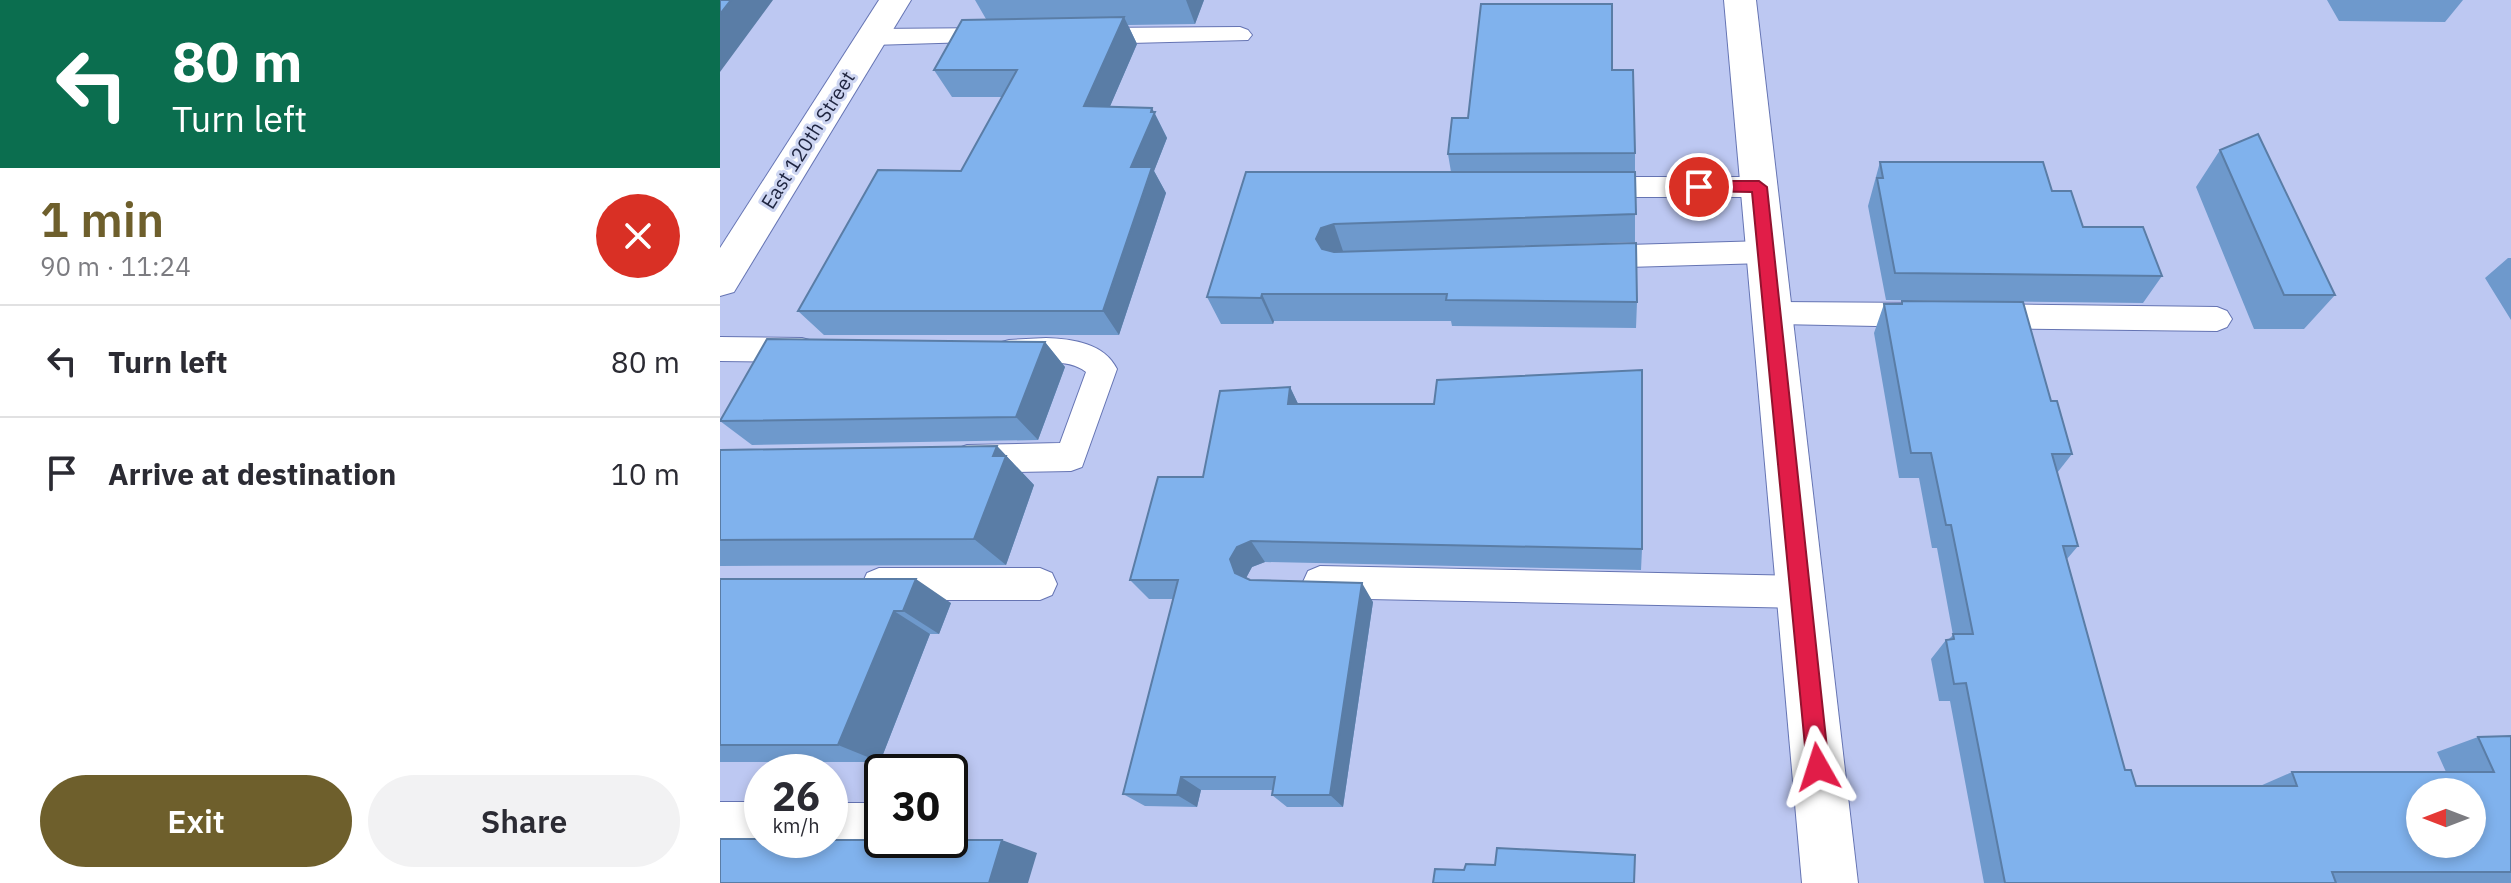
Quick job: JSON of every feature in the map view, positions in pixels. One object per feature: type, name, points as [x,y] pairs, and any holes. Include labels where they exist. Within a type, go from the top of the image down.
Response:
[{"type":"street","name":"East 120th Street","points":[[720,281],[895,0]]},
{"type":"street","points":[[1740,0],[1830,883]]},
{"type":"lane","points":[[1064,36],[1240,35]]},
{"type":"lane","points":[[872,37],[1016,36]]},
{"type":"lane","points":[[1571,187],[1759,187]]},
{"type":"lane","points":[[1562,258],[1765,252]]},
{"type":"lane","points":[[1772,313],[2217,319]]},
{"type":"lane","points":[[720,349],[824,350]]},
{"type":"lane","points":[[943,459],[1071,457],[1102,369],[1096,360],[1079,352],[983,352]]},
{"type":"lane","points":[[1281,581],[1800,592]]},
{"type":"lane","points":[[848,584],[1040,584]]},
{"type":"lane","points":[[720,822],[744,822]]},
{"type":"building","points":[[720,0],[731,0],[720,14]]},
{"type":"building","points":[[1481,4],[1612,4],[1612,70],[1633,70],[1635,153],[1448,154],[1452,118],[1468,118]]},
{"type":"building","points":[[1124,17],[1084,106],[1152,108],[1151,112],[1155,112],[1131,167],[1152,167],[1103,311],[798,311],[878,170],[961,171],[1017,70],[934,70],[962,20]]},
{"type":"building","points":[[2258,134],[2335,295],[2284,295],[2220,150]]},
{"type":"building","points":[[1880,162],[2043,162],[2052,191],[2071,191],[2083,227],[2143,227],[2162,276],[1895,273],[1877,178],[1883,178]]},
{"type":"building","points":[[1246,172],[1635,172],[1636,214],[1334,224],[1321,228],[1316,239],[1322,249],[1334,252],[1636,243],[1637,302],[1446,300],[1447,294],[1207,297]]},
{"type":"building","points":[[1902,301],[2023,302],[2051,401],[2057,401],[2072,454],[2052,454],[2078,546],[2063,546],[2125,770],[2131,770],[2136,786],[2297,786],[2292,772],[2494,772],[2478,737],[2511,736],[2511,872],[2332,872],[2336,883],[2005,883],[1966,683],[1954,684],[1946,640],[1954,639],[1953,634],[1973,634],[1951,525],[1946,525],[1931,453],[1911,453],[1884,304],[1902,304]]},
{"type":"building","points":[[767,339],[1045,342],[1016,417],[720,421]]},
{"type":"building","points":[[1642,370],[1642,549],[1251,541],[1237,547],[1230,559],[1235,573],[1250,580],[1362,583],[1330,795],[1272,795],[1275,777],[1181,777],[1177,795],[1123,794],[1178,580],[1130,580],[1158,477],[1203,477],[1220,391],[1290,387],[1288,404],[1434,404],[1437,380]]},
{"type":"building","points":[[997,446],[993,456],[1006,456],[974,539],[720,540],[720,450]]},
{"type":"building","points":[[720,579],[916,579],[903,611],[894,611],[838,745],[720,745]]},
{"type":"building","points":[[720,839],[744,839],[744,858],[848,858],[848,840],[864,840],[864,858],[968,858],[968,840],[1002,840],[989,883],[720,883]]},
{"type":"building","points":[[1497,848],[1635,855],[1634,883],[1433,883],[1435,869],[1464,870],[1466,864],[1495,865]]},
{"type":"route","points":[[1699,187],[1759,187],[1818,767]]}]
